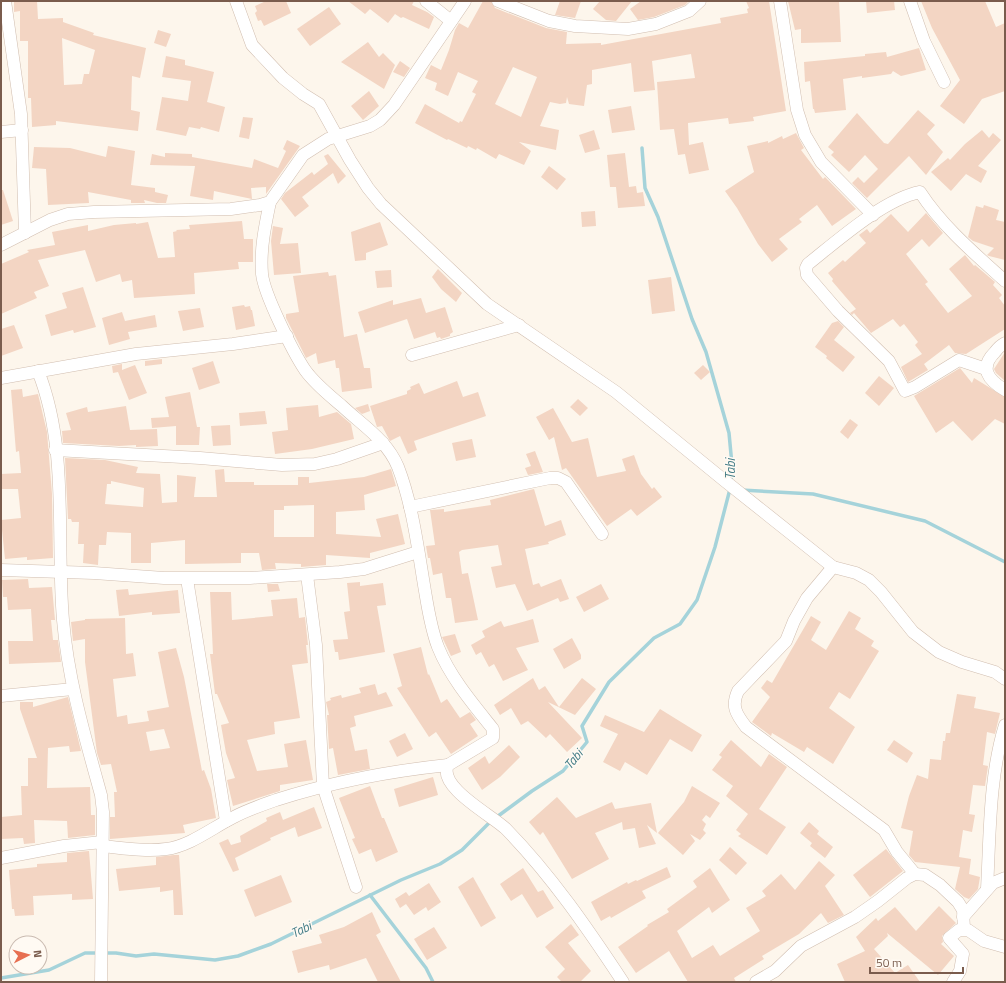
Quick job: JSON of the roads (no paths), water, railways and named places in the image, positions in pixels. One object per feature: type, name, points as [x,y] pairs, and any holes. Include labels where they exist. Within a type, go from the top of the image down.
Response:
[{"type":"street","points":[[5,1],[22,130],[25,233]]},
{"type":"street","points":[[236,1],[252,45],[283,78],[303,94],[319,104],[368,188],[381,204],[487,304],[616,392],[724,481],[833,567],[856,573],[869,580],[881,592],[913,632],[939,652],[962,662],[995,672],[1005,679]]},
{"type":"street","points":[[426,1],[451,21]]},
{"type":"street","points":[[1,858],[64,846],[102,844],[152,850],[166,849],[190,841],[226,821],[254,808],[323,786],[419,768],[448,765],[493,738],[493,729],[472,702],[449,668],[438,647],[427,603],[410,507],[398,467],[383,443],[306,371],[287,336],[265,288],[262,275],[261,245],[270,202],[303,155],[321,142],[370,126],[380,120],[394,105],[465,1]]},
{"type":"street","points":[[498,1],[555,22],[575,26],[628,29],[656,24],[690,11],[700,1]]},
{"type":"street","points":[[780,1],[797,110],[804,135],[821,162],[874,215]]},
{"type":"street","points":[[910,1],[924,41],[944,82]]},
{"type":"street","points":[[1,132],[22,130]]},
{"type":"street","points":[[986,369],[959,360],[915,387],[905,391],[889,361],[838,310],[807,274],[806,268],[808,264],[834,243],[874,215],[907,196],[920,192],[939,216],[963,242],[1005,281]]},
{"type":"street","points":[[1,245],[50,220],[68,214],[94,212],[231,209],[270,202]]},
{"type":"street","points":[[412,355],[519,325]]},
{"type":"street","points":[[1,378],[136,354],[233,344],[287,336]]},
{"type":"street","points":[[1005,343],[988,359],[986,369],[992,382],[1005,390]]},
{"type":"street","points":[[38,371],[48,398],[53,426],[62,572],[63,619],[67,659],[73,689],[101,795],[103,812],[101,982]]},
{"type":"street","points":[[55,450],[186,457],[282,465],[315,464],[337,459],[383,443]]},
{"type":"street","points":[[410,507],[518,484],[558,478],[566,482],[602,534]]},
{"type":"street","points":[[1,570],[187,579],[243,578],[364,569],[418,552]]},
{"type":"street","points":[[833,567],[808,598],[786,641],[738,691],[734,699],[735,712],[746,727],[884,830],[897,852],[915,874]]},
{"type":"street","points":[[307,574],[316,645],[323,786],[356,887]]},
{"type":"street","points":[[187,579],[226,821]]},
{"type":"street","points":[[1,696],[73,689]]},
{"type":"street","points":[[987,889],[992,791],[996,761],[1005,725]]},
{"type":"street","points":[[448,765],[447,772],[453,788],[506,829],[552,881],[600,947],[623,982]]},
{"type":"street","points":[[756,982],[775,971],[805,943],[855,917],[907,878],[915,874],[925,875],[940,885],[958,902],[963,910],[964,923],[984,941],[1005,947]]},
{"type":"street","points":[[953,982],[960,971],[963,954],[949,938],[959,930],[987,889],[993,883],[1005,878]]},
{"type":"waterway","name":"Tabi","points":[[642,148],[645,188],[658,217],[692,319],[706,352],[729,433],[732,465],[731,483]]},
{"type":"waterway","name":"Tabi","points":[[1,978],[49,970],[85,953],[116,953],[136,956],[154,954],[215,960],[238,956],[271,944],[401,880],[440,864],[462,850],[490,822],[532,791],[563,771],[587,742],[582,726],[609,682],[654,638],[680,624],[697,600],[715,547],[730,489]]},
{"type":"waterway","points":[[741,490],[813,494],[925,521],[1005,562]]},
{"type":"waterway","points":[[370,895],[426,968],[433,982]]}]
